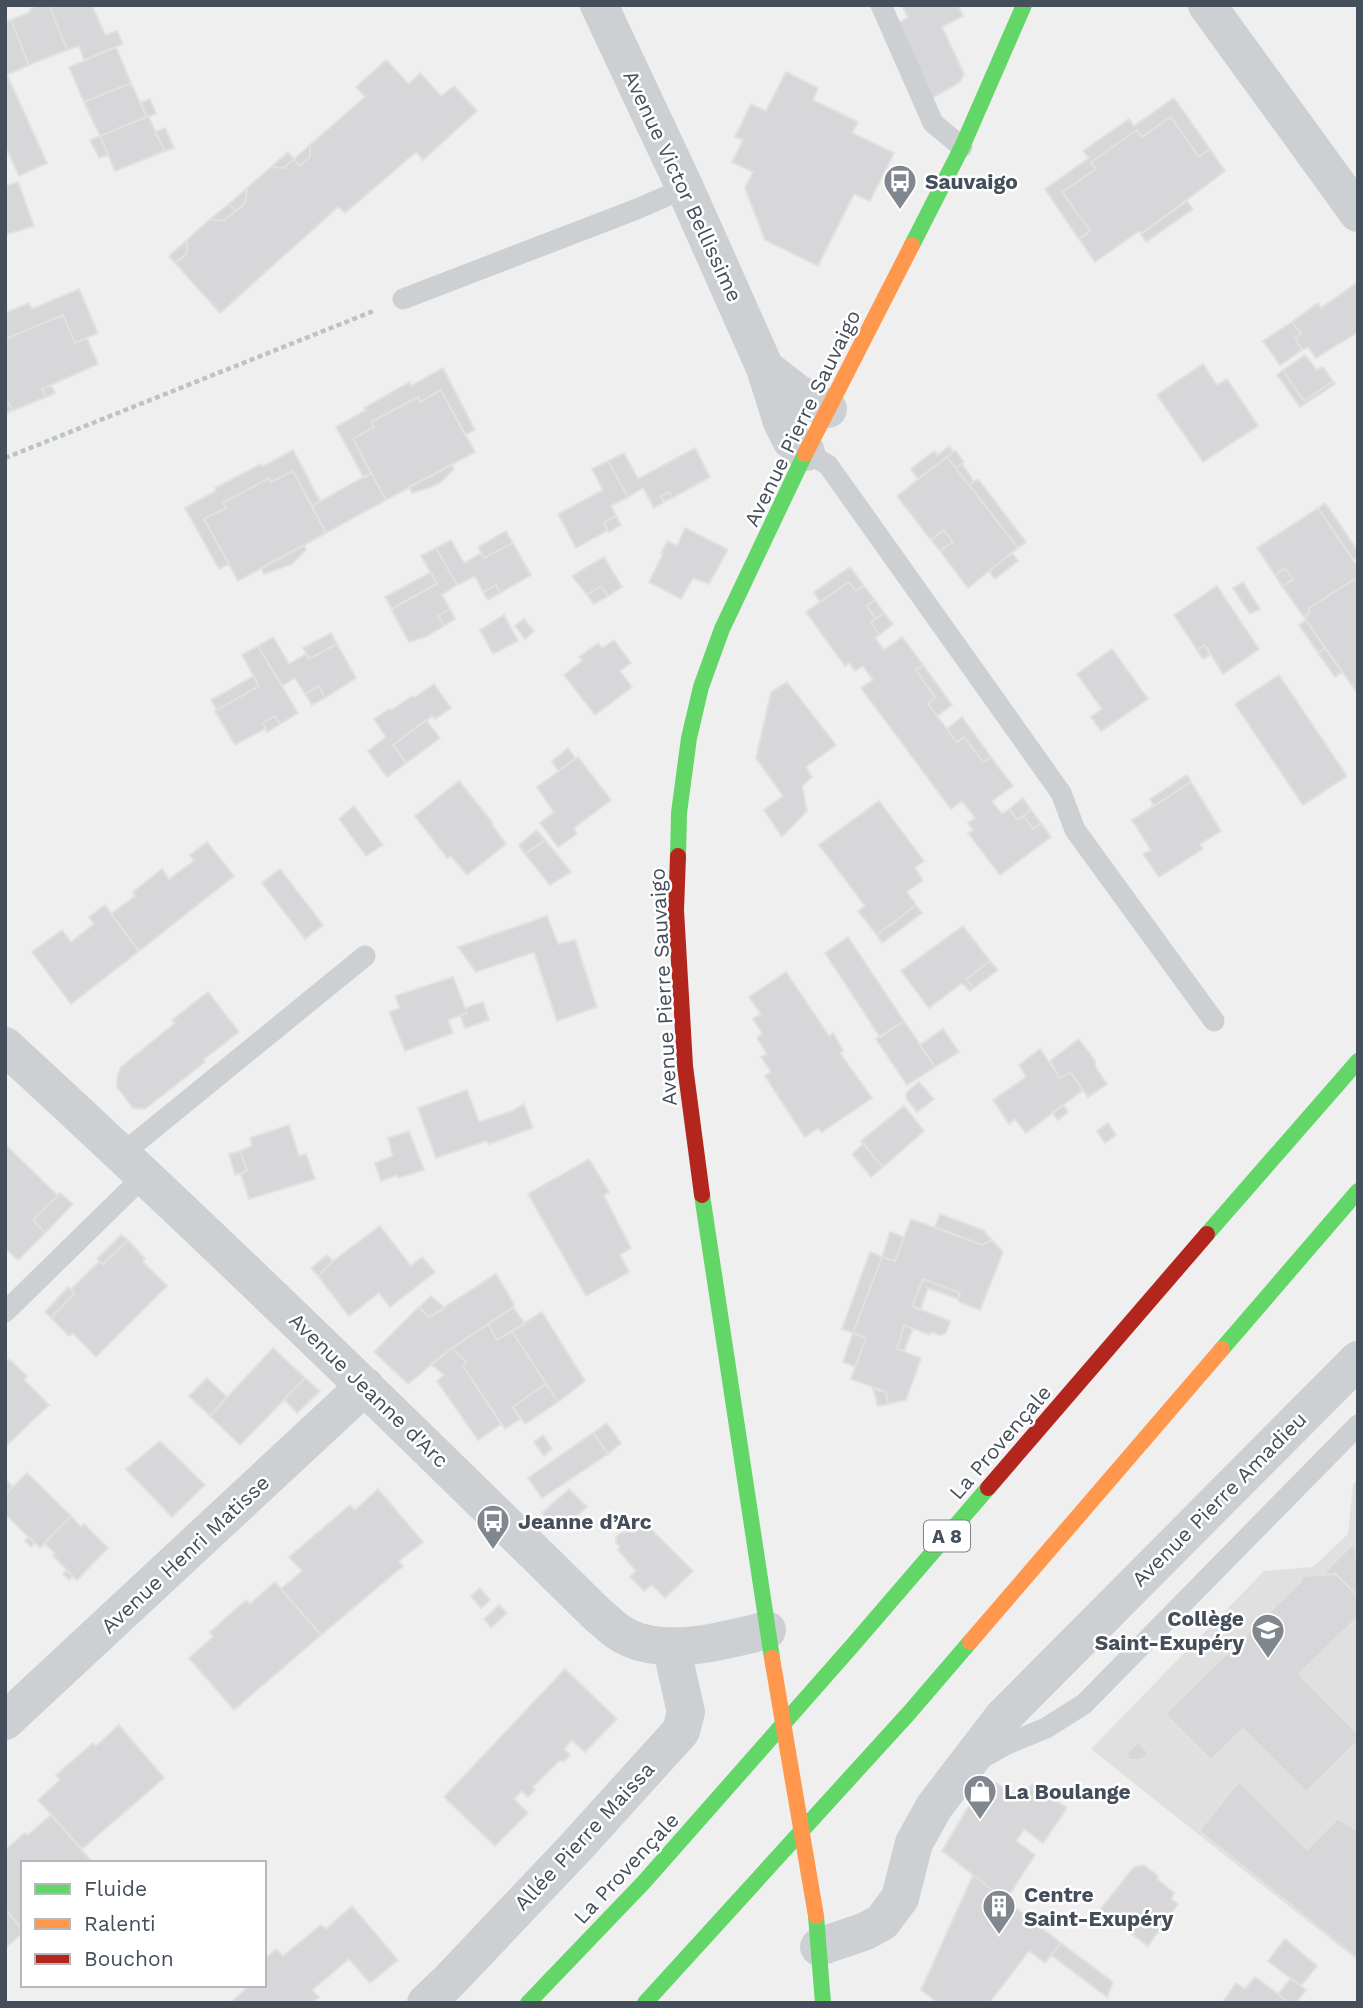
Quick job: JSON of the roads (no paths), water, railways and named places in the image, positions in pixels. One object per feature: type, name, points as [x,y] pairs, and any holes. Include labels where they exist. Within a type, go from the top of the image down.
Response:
[{"type":"main road","name":"Avenue Pierre Sauvaigo","points":[[823,2003],[817,1931],[704,1214],[685,1066],[676,910],[678,813],[689,738],[705,675],[722,629],[806,453],[962,147],[1024,5]]},
{"type":"main road","name":"La Provençale","points":[[528,2003],[644,1882],[834,1667],[1358,1061]]},
{"type":"main road","points":[[645,2003],[909,1713],[1358,1191]]},
{"type":"street","name":"Avenue Victor Bellissime","points":[[599,5],[685,188],[765,368],[782,422],[791,440],[806,453]]},
{"type":"street","points":[[1207,5],[1358,213]]},
{"type":"street","name":"Avenue Victor Bellissime","points":[[765,368],[797,393],[828,409]]},
{"type":"street","name":"Avenue Jeanne d'Arc","points":[[5,1046],[134,1165],[620,1634],[645,1643],[671,1646],[770,1644]]},
{"type":"street","name":"Avenue Pierre Amadieu","points":[[817,1931],[866,1931],[882,1922],[900,1898],[914,1843],[933,1807],[1003,1717],[1358,1360]]},
{"type":"street","name":"Avenue Henri Matisse","points":[[5,1721],[365,1386]]},
{"type":"street","name":"Allée Pierre Maissa","points":[[426,2003],[576,1847],[681,1731],[686,1712],[671,1646]]},
{"type":"lane","points":[[881,5],[933,122],[962,147]]},
{"type":"lane","points":[[403,299],[685,188]]},
{"type":"lane","points":[[806,453],[828,465],[1061,793],[1075,830],[1214,1021]]},
{"type":"lane","points":[[5,1312],[134,1165],[365,956]]},
{"type":"lane","points":[[965,1767],[1005,1745],[1046,1728],[1084,1704],[1358,1425]]},
{"type":"place","name":"Sauvaigo","points":[[900,211]]},
{"type":"place","name":"Jeanne d’Arc","points":[[493,1551]]},
{"type":"place","name":"Collège Saint-Exupéry","points":[[1268,1660]]},
{"type":"place","name":"La Boulange","points":[[980,1821]]},
{"type":"place","name":"Centre Saint-Exupéry","points":[[999,1936]]}]
